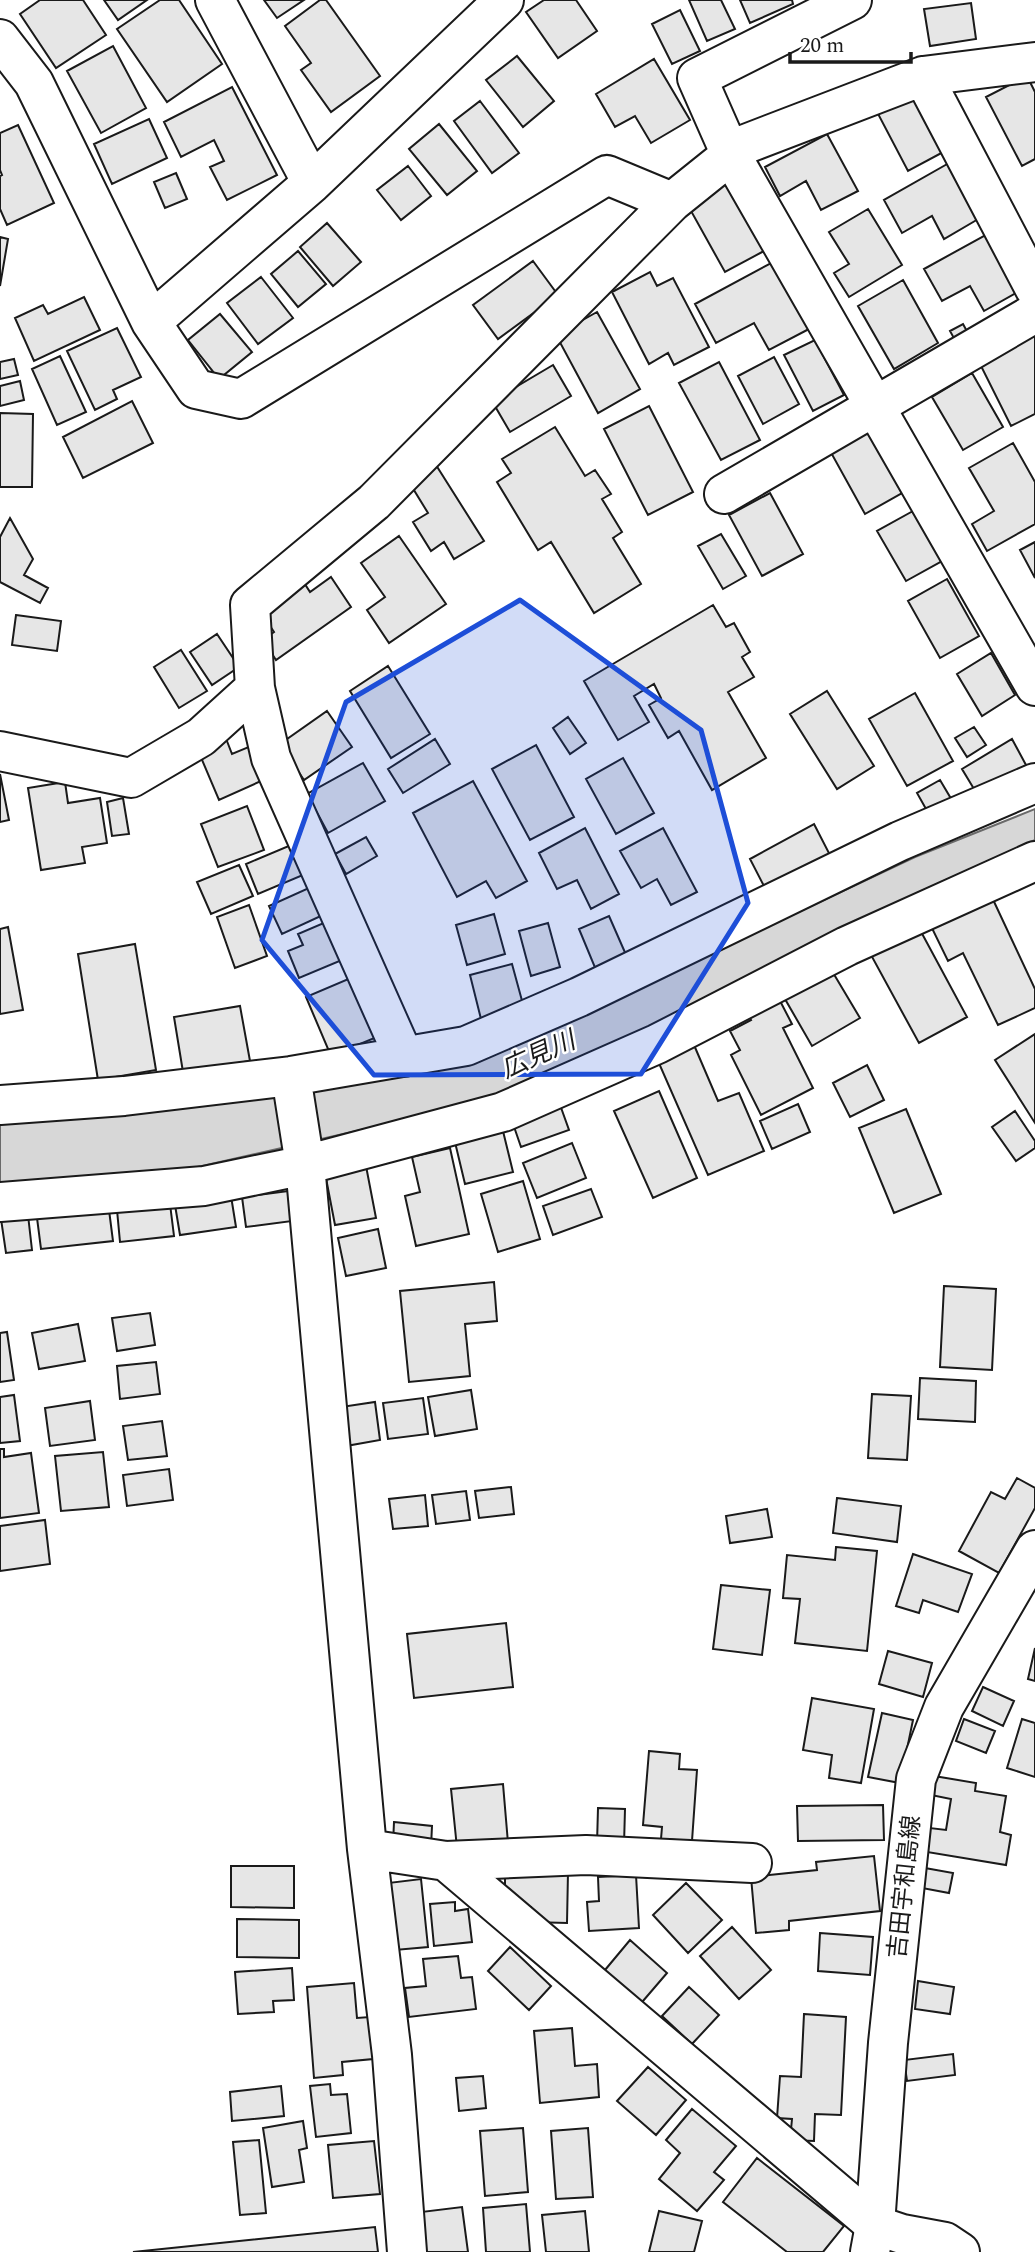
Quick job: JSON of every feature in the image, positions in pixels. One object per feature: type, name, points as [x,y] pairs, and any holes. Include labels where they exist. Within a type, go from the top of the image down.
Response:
[{"type":"street","points":[[215,0],[312,183]]},
{"type":"street","points":[[151,322],[312,183],[504,0]]},
{"type":"street","points":[[852,0],[697,78],[731,155],[1035,686]]},
{"type":"street","points":[[0,39],[34,83],[151,322],[196,389],[241,399],[607,175],[672,202]]},
{"type":"street","points":[[404,1057],[371,977],[271,758],[255,688],[250,605],[374,502],[672,202],[743,145],[923,76],[1035,62]]},
{"type":"street","points":[[923,76],[1035,289]]},
{"type":"street","points":[[724,494],[1035,313]]},
{"type":"street","points":[[0,751],[131,778],[201,737],[255,688]]},
{"type":"street","points":[[0,1105],[292,1082],[466,1046],[720,930],[900,841],[1035,783]]},
{"type":"street","points":[[0,1202],[204,1186],[304,1157],[503,1112],[657,1044],[847,946],[1035,861]]},
{"type":"street","points":[[292,1082],[304,1157],[367,1849],[392,2055],[407,2252]]},
{"type":"street","name":"吉田宇和島線","points":[[872,2238],[888,2043],[916,1779],[944,1707],[1035,1550]]},
{"type":"street","points":[[367,1849],[446,1861],[586,1855],[752,1863]]},
{"type":"street","points":[[446,1861],[872,2238],[902,2234],[945,2242],[960,2252]]},
{"type":"highlighted area","points":[[520,600],[701,730],[748,903],[641,1074],[374,1075],[262,940],[346,702]]},
{"type":"water","name":"広見川","points":[[1035,809],[1035,840],[915,894],[691,1013],[513,1093],[189,1169],[0,1185],[0,1116],[563,1023],[915,857]]},
{"type":"building","points":[[40,0],[83,0],[106,35],[56,68],[20,14]]},
{"type":"building","points":[[104,0],[147,0],[118,20]]},
{"type":"building","points":[[160,0],[179,0],[222,64],[167,102],[117,29]]},
{"type":"building","points":[[264,0],[304,0],[277,18]]},
{"type":"building","points":[[320,0],[326,0],[380,76],[331,112],[301,70],[311,63],[285,26]]},
{"type":"building","points":[[544,0],[576,0],[597,31],[558,58],[526,12]]},
{"type":"building","points":[[689,0],[721,0],[735,29],[707,41]]},
{"type":"building","points":[[740,0],[792,0],[793,4],[750,23]]},
{"type":"building","points":[[971,3],[976,39],[930,46],[924,9]]},
{"type":"building","points":[[680,10],[700,51],[672,64],[652,24]]},
{"type":"building","points":[[113,46],[146,108],[101,133],[67,71]]},
{"type":"building","points":[[517,56],[554,101],[523,127],[486,80]]},
{"type":"building","points":[[654,59],[690,120],[651,143],[635,116],[615,127],[596,94]]},
{"type":"building","points":[[1027,76],[1035,92],[1035,159],[1022,166],[986,97]]},
{"type":"building","points":[[232,87],[277,175],[227,200],[210,167],[224,161],[214,140],[181,157],[164,122]]},
{"type":"building","points":[[915,89],[947,150],[908,171],[876,110]]},
{"type":"building","points":[[480,101],[519,153],[492,173],[454,121]]},
{"type":"building","points":[[149,119],[167,158],[112,184],[94,144]]},
{"type":"building","points":[[439,124],[477,171],[447,195],[409,149]]},
{"type":"building","points":[[18,125],[54,203],[7,225],[0,209],[0,133]]},
{"type":"building","points":[[827,134],[858,191],[821,210],[806,181],[780,196],[765,167]]},
{"type":"building","points":[[949,163],[980,218],[944,239],[932,216],[902,233],[884,200]]},
{"type":"building","points":[[408,166],[431,196],[401,220],[377,190]]},
{"type":"building","points":[[176,173],[187,199],[165,208],[154,182]]},
{"type":"building","points":[[725,180],[764,251],[725,272],[686,202]]},
{"type":"building","points":[[868,209],[902,265],[849,297],[834,273],[849,264],[829,232]]},
{"type":"building","points":[[327,223],[361,262],[333,286],[300,247]]},
{"type":"building","points":[[991,232],[1023,289],[984,311],[970,286],[942,301],[924,269]]},
{"type":"building","points":[[0,237],[8,239],[0,286]]},
{"type":"building","points":[[298,251],[326,284],[298,307],[271,274]]},
{"type":"building","points":[[533,261],[558,295],[498,339],[473,305]]},
{"type":"building","points":[[773,262],[809,329],[769,350],[754,323],[716,343],[695,304]]},
{"type":"building","points":[[650,272],[657,286],[673,278],[709,347],[674,365],[668,353],[649,364],[612,292]]},
{"type":"building","points":[[261,277],[293,318],[258,344],[227,303]]},
{"type":"building","points":[[903,280],[938,343],[894,369],[858,306]]},
{"type":"building","points":[[84,297],[100,330],[34,361],[15,318],[43,305],[48,314]]},
{"type":"building","points":[[597,312],[640,389],[598,413],[556,335]]},
{"type":"building","points":[[220,314],[252,352],[219,379],[188,340]]},
{"type":"building","points":[[963,324],[969,335],[956,342],[950,331]]},
{"type":"building","points":[[117,328],[141,377],[113,390],[117,399],[95,410],[67,351]]},
{"type":"building","points":[[1035,334],[1035,414],[1011,426],[979,362]]},
{"type":"building","points":[[815,340],[844,395],[813,411],[784,355]]},
{"type":"building","points":[[60,356],[86,412],[57,425],[32,369]]},
{"type":"building","points":[[774,357],[799,404],[763,424],[738,376]]},
{"type":"building","points":[[14,359],[18,375],[0,379],[0,362]]},
{"type":"building","points":[[719,362],[760,440],[721,460],[679,383]]},
{"type":"building","points":[[553,365],[571,396],[510,432],[492,401]]},
{"type":"building","points":[[972,373],[1003,427],[963,450],[932,397]]},
{"type":"building","points":[[20,381],[24,400],[0,406],[0,386]]},
{"type":"building","points":[[132,401],[153,443],[83,478],[63,437]]},
{"type":"building","points":[[649,406],[693,492],[648,515],[604,429]]},
{"type":"building","points":[[0,413],[33,414],[32,487],[0,487]]},
{"type":"building","points":[[555,427],[585,476],[595,470],[611,494],[602,499],[622,532],[613,538],[641,584],[594,613],[551,542],[538,550],[497,482],[511,473],[502,459]]},
{"type":"building","points":[[867,429],[902,493],[865,514],[829,449]]},
{"type":"building","points":[[1013,443],[1035,482],[1035,524],[987,551],[972,524],[994,511],[969,468]]},
{"type":"building","points":[[436,465],[484,541],[454,559],[444,542],[431,551],[413,522],[428,513],[409,482]]},
{"type":"building","points":[[770,493],[803,554],[762,576],[729,515]]},
{"type":"building","points":[[913,511],[942,561],[906,581],[877,531]]},
{"type":"building","points":[[10,518],[33,559],[24,575],[48,588],[40,603],[0,582],[0,537]]},
{"type":"building","points":[[721,534],[746,576],[723,589],[698,546]]},
{"type":"building","points":[[399,536],[446,604],[389,643],[367,610],[385,597],[361,563]]},
{"type":"building","points":[[1035,542],[1035,578],[1020,550]]},
{"type":"building","points":[[331,577],[351,607],[276,660],[263,640],[274,632],[258,608],[301,578],[310,592]]},
{"type":"building","points":[[947,579],[979,636],[940,658],[908,601]]},
{"type":"building","points":[[713,605],[726,627],[734,623],[750,652],[742,657],[754,677],[728,692],[766,758],[712,790],[679,731],[668,738],[649,705],[661,698],[654,684],[634,696],[649,722],[618,740],[584,681]]},
{"type":"building","points":[[16,615],[61,621],[57,651],[12,645]]},
{"type":"building","points":[[217,634],[239,667],[212,685],[190,652]]},
{"type":"building","points":[[181,650],[207,691],[179,708],[154,667]]},
{"type":"building","points":[[991,653],[1015,695],[982,716],[957,674]]},
{"type":"building","points":[[388,666],[430,734],[391,758],[350,691]]},
{"type":"building","points":[[827,691],[874,766],[837,789],[790,714]]},
{"type":"building","points":[[915,693],[953,761],[907,786],[869,719]]},
{"type":"building","points":[[327,711],[352,747],[304,780],[280,744]]},
{"type":"building","points":[[568,717],[586,743],[570,754],[553,728]]},
{"type":"building","points":[[974,727],[986,745],[967,757],[955,738]]},
{"type":"building","points":[[225,736],[232,754],[256,744],[270,777],[219,800],[197,748]]},
{"type":"building","points":[[435,739],[450,764],[403,793],[388,769]]},
{"type":"building","points":[[1012,739],[1026,765],[977,794],[962,769]]},
{"type":"building","points":[[536,745],[574,817],[530,840],[492,769]]},
{"type":"building","points":[[623,758],[654,813],[616,834],[586,779]]},
{"type":"building","points":[[363,763],[385,801],[328,833],[307,794]]},
{"type":"building","points":[[0,774],[9,820],[0,822]]},
{"type":"building","points":[[940,780],[953,802],[930,816],[917,793]]},
{"type":"building","points":[[473,781],[527,881],[496,898],[486,881],[457,897],[413,813]]},
{"type":"building","points":[[65,782],[68,803],[100,798],[107,843],[82,847],[85,863],[41,870],[28,788]]},
{"type":"building","points":[[123,798],[129,834],[112,836],[107,802]]},
{"type":"building","points":[[247,806],[264,850],[218,867],[201,824]]},
{"type":"building","points":[[814,824],[831,857],[767,892],[750,859]]},
{"type":"building","points":[[585,828],[619,894],[591,909],[577,880],[557,889],[539,853]]},
{"type":"building","points":[[663,828],[697,892],[671,905],[657,879],[641,888],[620,851]]},
{"type":"building","points":[[366,837],[377,856],[346,874],[335,854]]},
{"type":"building","points":[[291,845],[303,875],[258,894],[246,864]]},
{"type":"building","points":[[239,865],[253,896],[211,914],[197,882]]},
{"type":"building","points":[[311,887],[323,915],[282,934],[269,906]]},
{"type":"building","points":[[989,891],[1035,989],[1035,1008],[998,1025],[963,953],[948,961],[928,920]]},
{"type":"building","points":[[249,905],[267,956],[235,968],[217,917]]},
{"type":"building","points":[[494,914],[505,954],[467,965],[456,925]]},
{"type":"building","points":[[609,916],[627,957],[596,970],[579,929]]},
{"type":"building","points":[[326,922],[342,960],[299,978],[288,951],[303,945],[298,934]]},
{"type":"building","points":[[548,923],[560,967],[531,976],[519,931]]},
{"type":"building","points":[[8,927],[23,1010],[0,1014],[0,929]]},
{"type":"building","points":[[919,928],[967,1017],[919,1043],[871,955]]},
{"type":"building","points":[[135,944],[156,1070],[98,1080],[78,954]]},
{"type":"building","points":[[512,964],[524,1008],[481,1019],[470,975]]},
{"type":"building","points":[[832,971],[860,1018],[812,1046],[785,999]]},
{"type":"building","points":[[353,977],[377,1037],[331,1056],[306,997]]},
{"type":"building","points":[[778,997],[792,1024],[783,1028],[813,1088],[761,1115],[731,1055],[740,1050],[730,1031],[751,1020],[747,1013]]},
{"type":"building","points":[[240,1006],[250,1061],[183,1072],[174,1017]]},
{"type":"building","points":[[1035,1034],[1035,1123],[995,1060]]},
{"type":"building","points":[[694,1045],[718,1101],[739,1093],[764,1151],[708,1175],[658,1061]]},
{"type":"building","points":[[867,1065],[884,1100],[850,1117],[833,1083]]},
{"type":"building","points":[[659,1091],[697,1178],[653,1198],[614,1111]]},
{"type":"building","points":[[559,1102],[569,1130],[521,1147],[511,1118]]},
{"type":"building","points":[[798,1104],[810,1132],[772,1149],[760,1121]]},
{"type":"building","points":[[906,1109],[941,1194],[894,1213],[859,1128]]},
{"type":"building","points":[[1015,1111],[1035,1141],[1035,1148],[1016,1161],[992,1127]]},
{"type":"building","points":[[502,1127],[513,1172],[465,1184],[454,1138]]},
{"type":"building","points":[[572,1143],[586,1178],[537,1198],[523,1163]]},
{"type":"building","points":[[450,1148],[469,1234],[416,1246],[405,1196],[420,1192],[412,1157]]},
{"type":"building","points":[[366,1166],[376,1218],[335,1225],[325,1173]]},
{"type":"building","points":[[523,1181],[540,1239],[498,1252],[481,1194]]},
{"type":"building","points":[[591,1189],[602,1217],[553,1235],[543,1206]]},
{"type":"building","points":[[296,1190],[300,1220],[246,1227],[242,1197]]},
{"type":"building","points":[[231,1196],[236,1227],[180,1235],[175,1205]]},
{"type":"building","points":[[170,1204],[174,1236],[120,1242],[117,1210]]},
{"type":"building","points":[[109,1210],[113,1241],[41,1249],[37,1218]]},
{"type":"building","points":[[28,1215],[32,1250],[6,1253],[1,1219]]},
{"type":"building","points":[[378,1229],[386,1268],[346,1276],[338,1238]]},
{"type":"building","points":[[494,1282],[497,1321],[465,1324],[470,1376],[409,1382],[400,1291]]},
{"type":"building","points":[[944,1286],[996,1289],[992,1370],[940,1367]]},
{"type":"building","points":[[150,1313],[155,1345],[117,1351],[112,1318]]},
{"type":"building","points":[[78,1324],[85,1361],[39,1369],[32,1333]]},
{"type":"building","points":[[7,1332],[14,1380],[0,1382],[0,1333]]},
{"type":"building","points":[[156,1362],[160,1394],[120,1399],[117,1366]]},
{"type":"building","points":[[920,1378],[976,1381],[975,1422],[918,1419]]},
{"type":"building","points":[[471,1390],[477,1429],[435,1436],[428,1397]]},
{"type":"building","points":[[872,1394],[911,1396],[907,1460],[868,1458]]},
{"type":"building","points":[[14,1395],[20,1441],[0,1443],[0,1397]]},
{"type":"building","points":[[423,1398],[428,1434],[388,1439],[383,1403]]},
{"type":"building","points":[[90,1401],[95,1440],[50,1446],[45,1408]]},
{"type":"building","points":[[375,1402],[380,1440],[346,1446],[341,1407]]},
{"type":"building","points":[[162,1421],[167,1456],[128,1460],[123,1426]]},
{"type":"building","points":[[0,1449],[4,1449],[4,1457],[31,1453],[39,1513],[0,1518]]},
{"type":"building","points":[[103,1452],[109,1507],[61,1511],[55,1456]]},
{"type":"building","points":[[169,1469],[173,1500],[127,1506],[123,1475]]},
{"type":"building","points":[[1017,1478],[1035,1488],[1035,1508],[999,1573],[959,1551],[991,1492],[1005,1499]]},
{"type":"building","points":[[511,1487],[514,1514],[479,1518],[475,1491]]},
{"type":"building","points":[[466,1491],[470,1520],[436,1524],[432,1495]]},
{"type":"building","points":[[425,1495],[428,1526],[393,1529],[389,1499]]},
{"type":"building","points":[[837,1498],[901,1506],[897,1542],[833,1533]]},
{"type":"building","points":[[767,1509],[772,1537],[730,1543],[726,1516]]},
{"type":"building","points":[[45,1520],[50,1564],[0,1571],[0,1526]]},
{"type":"building","points":[[836,1547],[877,1551],[867,1651],[795,1643],[800,1599],[783,1598],[787,1555],[835,1560]]},
{"type":"building","points":[[913,1554],[972,1574],[958,1612],[923,1600],[919,1613],[896,1606]]},
{"type":"building","points":[[721,1585],[770,1590],[762,1655],[713,1649]]},
{"type":"building","points":[[506,1623],[513,1687],[414,1698],[407,1634]]},
{"type":"building","points":[[1035,1648],[1035,1681],[1028,1679]]},
{"type":"building","points":[[888,1651],[932,1663],[923,1697],[879,1684]]},
{"type":"building","points":[[983,1687],[1014,1701],[1003,1726],[972,1711]]},
{"type":"building","points":[[812,1698],[874,1709],[861,1783],[829,1778],[832,1755],[803,1750]]},
{"type":"building","points":[[882,1713],[913,1720],[900,1783],[868,1777]]},
{"type":"building","points":[[964,1719],[995,1731],[986,1753],[956,1741]]},
{"type":"building","points":[[1022,1719],[1035,1723],[1035,1777],[1007,1768]]},
{"type":"building","points":[[649,1751],[680,1754],[679,1769],[697,1770],[692,1841],[661,1839],[662,1827],[643,1825]]},
{"type":"building","points":[[934,1776],[976,1783],[975,1791],[1006,1796],[1000,1832],[1011,1835],[1006,1865],[927,1852],[930,1828],[946,1830],[951,1799],[931,1795]]},
{"type":"building","points":[[503,1784],[508,1843],[457,1848],[451,1789]]},
{"type":"building","points":[[883,1805],[884,1840],[798,1841],[797,1806]]},
{"type":"building","points":[[598,1808],[625,1809],[624,1845],[597,1844]]},
{"type":"building","points":[[394,1822],[432,1826],[431,1847],[393,1844]]},
{"type":"building","points":[[874,1856],[880,1911],[789,1921],[789,1930],[756,1933],[751,1877],[817,1870],[816,1862]]},
{"type":"building","points":[[231,1866],[294,1866],[294,1908],[231,1907]]},
{"type":"building","points":[[925,1868],[953,1873],[949,1893],[922,1888]]},
{"type":"building","points":[[505,1872],[568,1872],[567,1923],[531,1922],[531,1907],[505,1907]]},
{"type":"building","points":[[636,1875],[639,1928],[589,1931],[587,1902],[599,1901],[598,1877]]},
{"type":"building","points":[[421,1879],[428,1947],[395,1950],[388,1883]]},
{"type":"building","points":[[686,1883],[722,1920],[688,1953],[653,1915]]},
{"type":"building","points":[[455,1902],[455,1911],[468,1909],[472,1942],[434,1946],[430,1904]]},
{"type":"building","points":[[237,1919],[299,1920],[299,1958],[237,1957]]},
{"type":"building","points":[[732,1927],[771,1970],[739,1999],[700,1956]]},
{"type":"building","points":[[820,1933],[873,1937],[870,1975],[818,1971]]},
{"type":"building","points":[[630,1940],[667,1973],[637,2008],[600,1976]]},
{"type":"building","points":[[510,1947],[551,1986],[529,2010],[488,1971]]},
{"type":"building","points":[[458,1956],[461,1978],[472,1977],[476,2009],[409,2017],[405,1988],[426,1986],[423,1959]]},
{"type":"building","points":[[292,1968],[294,2000],[273,2001],[274,2012],[238,2014],[235,1972]]},
{"type":"building","points":[[918,1981],[954,1987],[950,2014],[915,2009]]},
{"type":"building","points":[[354,1983],[357,2018],[370,2017],[373,2059],[342,2062],[343,2075],[314,2078],[307,1987]]},
{"type":"building","points":[[689,1987],[719,2015],[692,2044],[662,2016]]},
{"type":"building","points":[[804,2014],[846,2017],[841,2115],[815,2114],[814,2141],[790,2140],[792,2119],[777,2118],[780,2076],[801,2077]]},
{"type":"building","points":[[572,2028],[575,2066],[597,2064],[599,2097],[540,2103],[534,2031]]},
{"type":"building","points":[[953,2054],[955,2075],[907,2081],[904,2060]]},
{"type":"building","points":[[648,2067],[686,2100],[656,2135],[617,2101]]},
{"type":"building","points":[[483,2076],[486,2108],[459,2111],[456,2078]]},
{"type":"building","points":[[330,2084],[331,2095],[347,2094],[351,2133],[316,2137],[310,2086]]},
{"type":"building","points":[[281,2086],[284,2116],[232,2121],[230,2092]]},
{"type":"building","points":[[692,2109],[736,2146],[714,2172],[724,2180],[697,2211],[659,2179],[680,2153],[666,2140]]},
{"type":"building","points":[[303,2121],[307,2148],[299,2150],[304,2182],[272,2187],[263,2128]]},
{"type":"building","points":[[523,2128],[528,2192],[485,2196],[480,2131]]},
{"type":"building","points":[[588,2128],[593,2197],[556,2199],[551,2131]]},
{"type":"building","points":[[259,2140],[266,2213],[240,2215],[233,2142]]},
{"type":"building","points":[[374,2141],[380,2194],[333,2198],[328,2145]]},
{"type":"building","points":[[757,2158],[844,2226],[823,2252],[787,2252],[723,2202]]},
{"type":"building","points":[[526,2204],[530,2252],[486,2252],[483,2208]]},
{"type":"building","points":[[462,2207],[468,2252],[426,2252],[421,2212]]},
{"type":"building","points":[[585,2211],[589,2252],[546,2252],[542,2215]]},
{"type":"building","points":[[659,2211],[702,2221],[694,2252],[649,2252]]},
{"type":"building","points":[[375,2227],[378,2252],[133,2252]]}]
